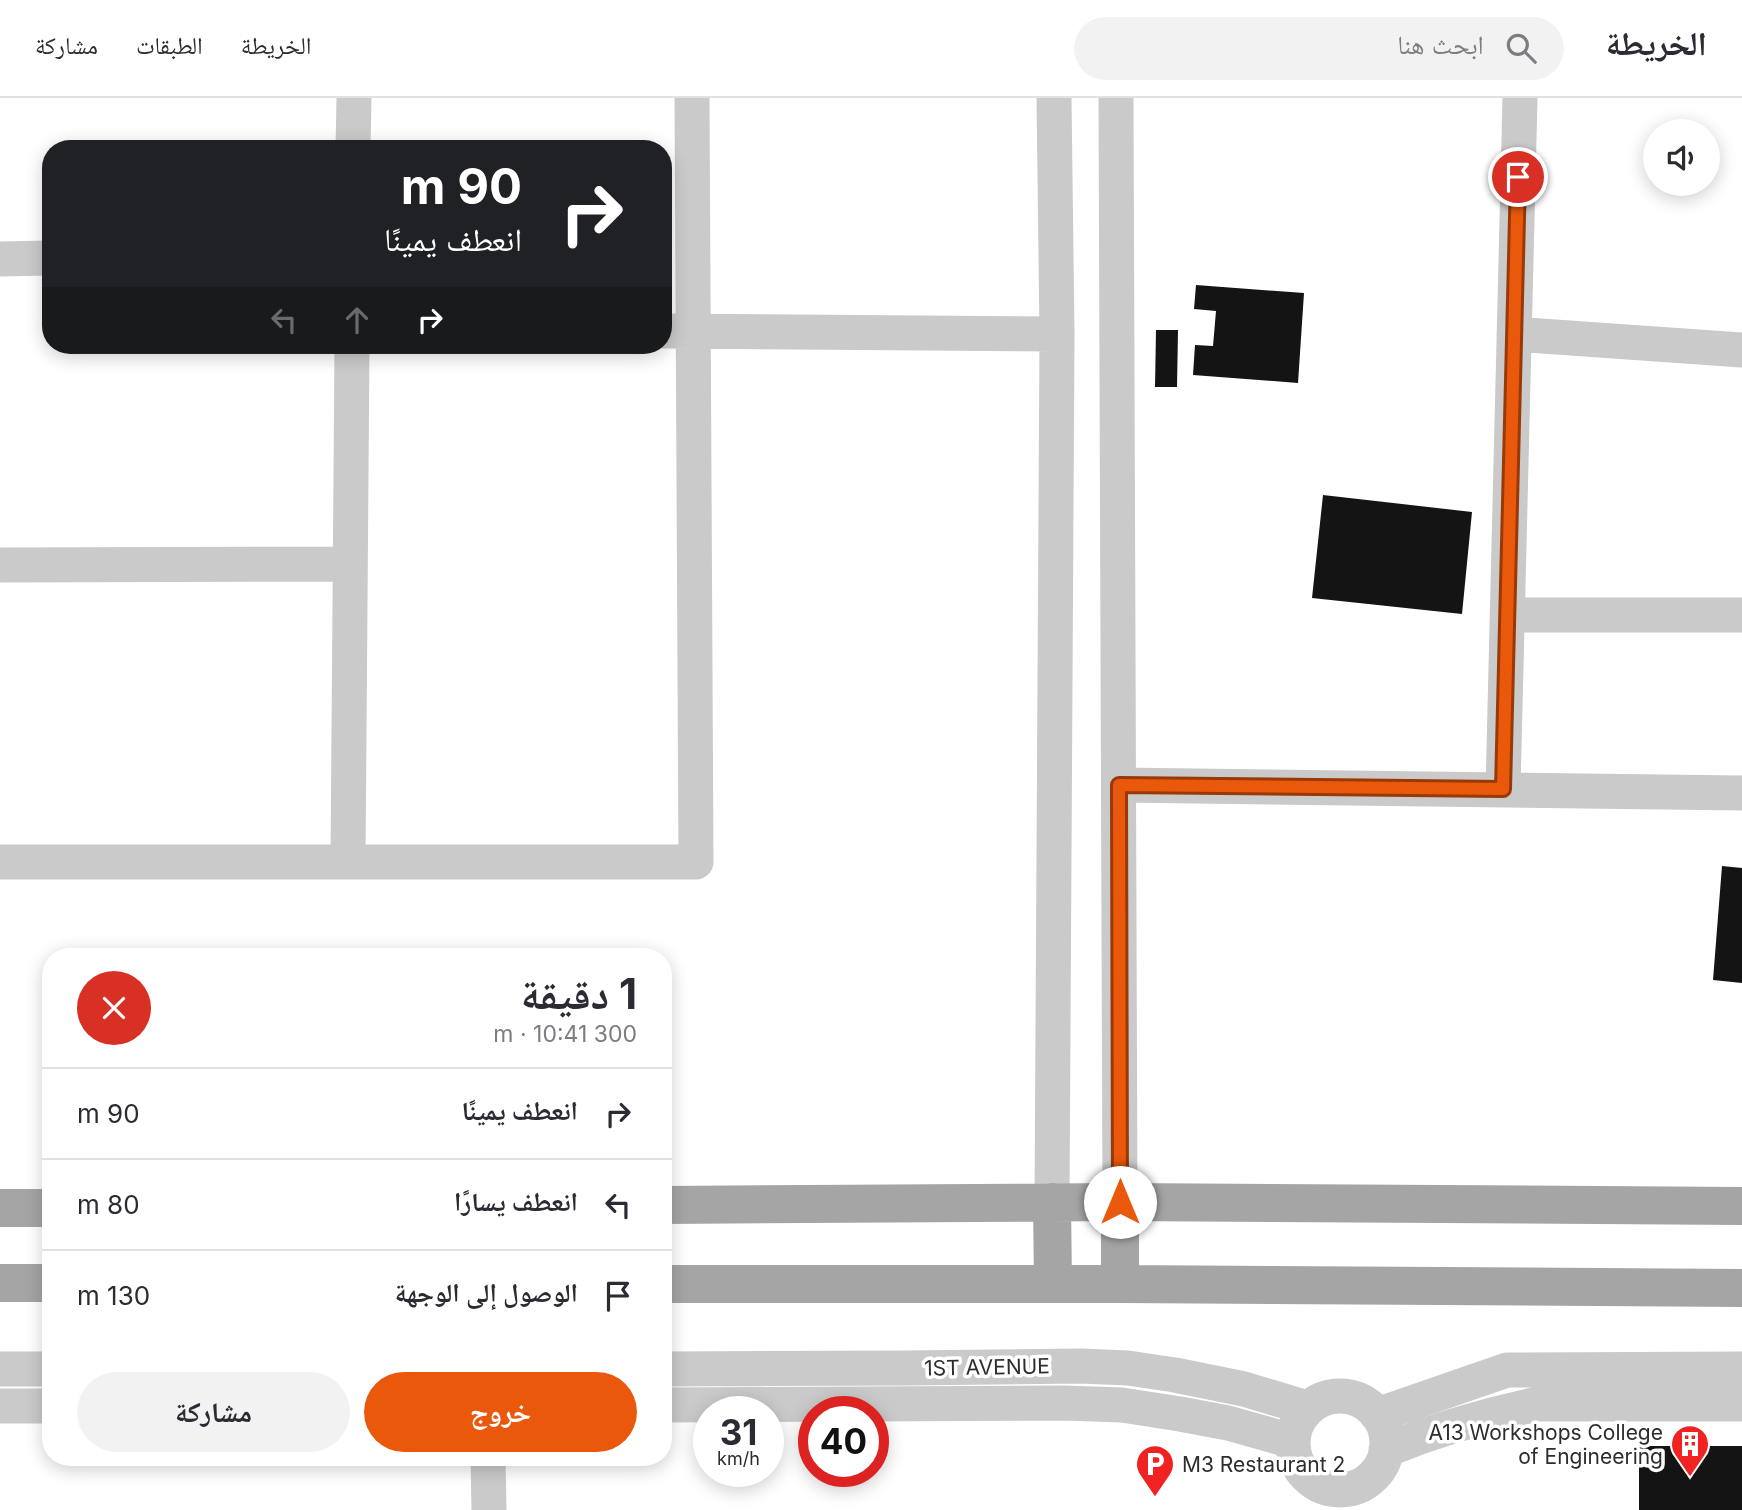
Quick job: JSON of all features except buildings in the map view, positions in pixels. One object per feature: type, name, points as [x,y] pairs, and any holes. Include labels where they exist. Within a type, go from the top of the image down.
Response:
[{"type":"main road","points":[[1052,1202],[1053,1284]]},
{"type":"main road","points":[[1120,1202],[1120,1284]]},
{"type":"main road","points":[[672,1205],[1120,1202],[1742,1206]]},
{"type":"main road","points":[[0,1208],[42,1208]]},
{"type":"main road","points":[[0,1283],[42,1283]]},
{"type":"main road","points":[[672,1284],[1742,1288]]},
{"type":"street","points":[[353,140],[354,98]]},
{"type":"street","points":[[0,862],[696,862],[678,331],[692,98]]},
{"type":"street","points":[[1052,1202],[1057,334],[1055,98]]},
{"type":"street","points":[[1116,98],[1120,1202]]},
{"type":"street","points":[[1503,789],[1520,98]]},
{"type":"street","points":[[0,259],[42,258]]},
{"type":"street","points":[[678,331],[1057,334]]},
{"type":"street","points":[[1514,334],[1742,351]]},
{"type":"street","points":[[348,862],[352,354]]},
{"type":"street","points":[[0,565],[350,564]]},
{"type":"street","points":[[1508,615],[1742,615]]},
{"type":"street","points":[[1119,785],[1742,793]]},
{"type":"street","name":"1ST AVENUE","points":[[672,1368],[1128,1368],[1233,1387],[1307,1408]]},
{"type":"street","points":[[0,1369],[42,1369]]},
{"type":"street","points":[[1377,1415],[1507,1370],[1742,1369]]},
{"type":"street","points":[[1341,1395],[1364,1403],[1377,1415],[1386,1432],[1385,1456],[1380,1468],[1358,1498],[1351,1489],[1339,1490],[1321,1498],[1298,1465],[1294,1454],[1292,1441],[1299,1418],[1317,1401],[1341,1395]]},
{"type":"street","points":[[1386,1450],[1505,1411],[1538,1404],[1742,1404]]},
{"type":"street","name":"1ST AVENUE","points":[[672,1405],[1122,1405],[1228,1423],[1292,1441]]},
{"type":"street","points":[[0,1406],[42,1406]]},
{"type":"street","points":[[488,1466],[489,1510]]},
{"type":"place","name":"A13 Workshops College of Engineering","points":[[1690,1478]]},
{"type":"place","name":"M3 Restaurant 2","points":[[1155,1498]]},
{"type":"route","points":[[1120,1202],[1119,785],[1503,789],[1518,177]]}]
